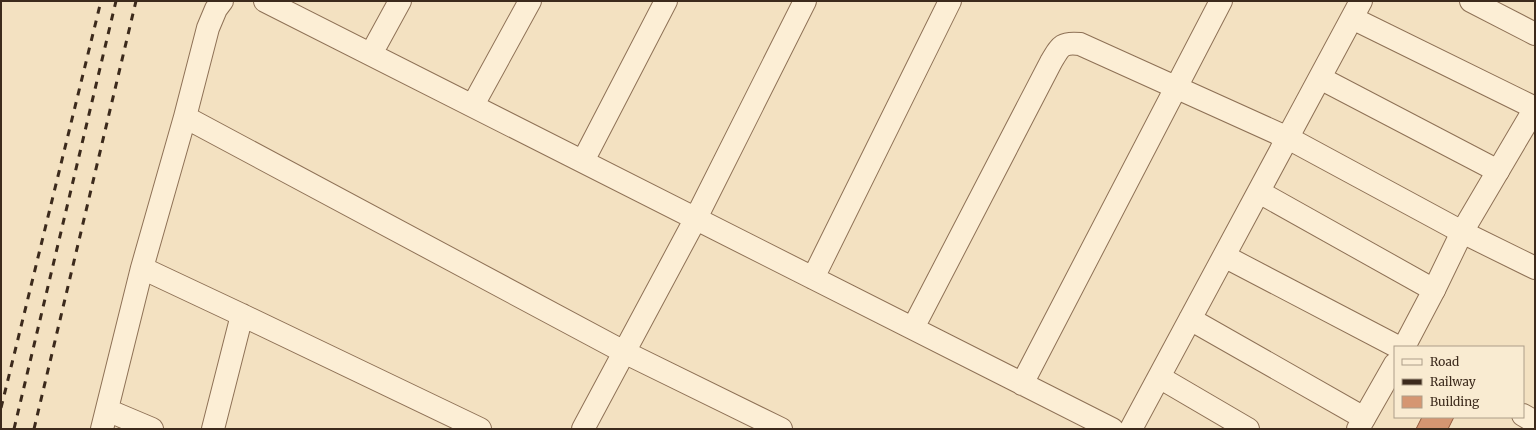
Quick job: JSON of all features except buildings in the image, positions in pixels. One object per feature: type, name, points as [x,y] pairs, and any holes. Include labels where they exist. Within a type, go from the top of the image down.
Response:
[{"type":"street","points":[[152,429],[105,419],[142,268],[185,117],[208,28],[216,9],[222,1]]},
{"type":"street","points":[[265,1],[1112,429]]},
{"type":"street","points":[[371,54],[400,1]]},
{"type":"street","points":[[473,105],[530,1]]},
{"type":"street","points":[[583,161],[666,1]]},
{"type":"street","points":[[583,429],[696,218],[805,1]]},
{"type":"street","points":[[813,278],[950,1]]},
{"type":"street","points":[[1022,384],[1221,1]]},
{"type":"street","points":[[1471,1],[1535,34]]},
{"type":"street","points":[[1131,429],[1357,9],[1535,108],[1462,232],[1405,346]]},
{"type":"street","points":[[913,328],[1051,62],[1060,47],[1069,43],[1080,44],[1176,86],[1288,138],[1462,232],[1535,268]]},
{"type":"street","points":[[1320,78],[1498,171]]},
{"type":"street","points":[[185,117],[624,352],[781,429]]},
{"type":"street","points":[[1259,192],[1434,290]]},
{"type":"street","points":[[1224,256],[1396,346]]},
{"type":"street","points":[[142,268],[480,429]]},
{"type":"street","points":[[213,429],[242,315]]},
{"type":"street","points":[[1190,319],[1361,424],[1394,366]]},
{"type":"street","points":[[1159,377],[1248,429]]},
{"type":"street","points":[[1524,416],[1535,422]]},
{"type":"railway","points":[[1,408],[101,1]]},
{"type":"railway","points":[[14,429],[116,1]]},
{"type":"railway","points":[[34,429],[136,1]]}]
